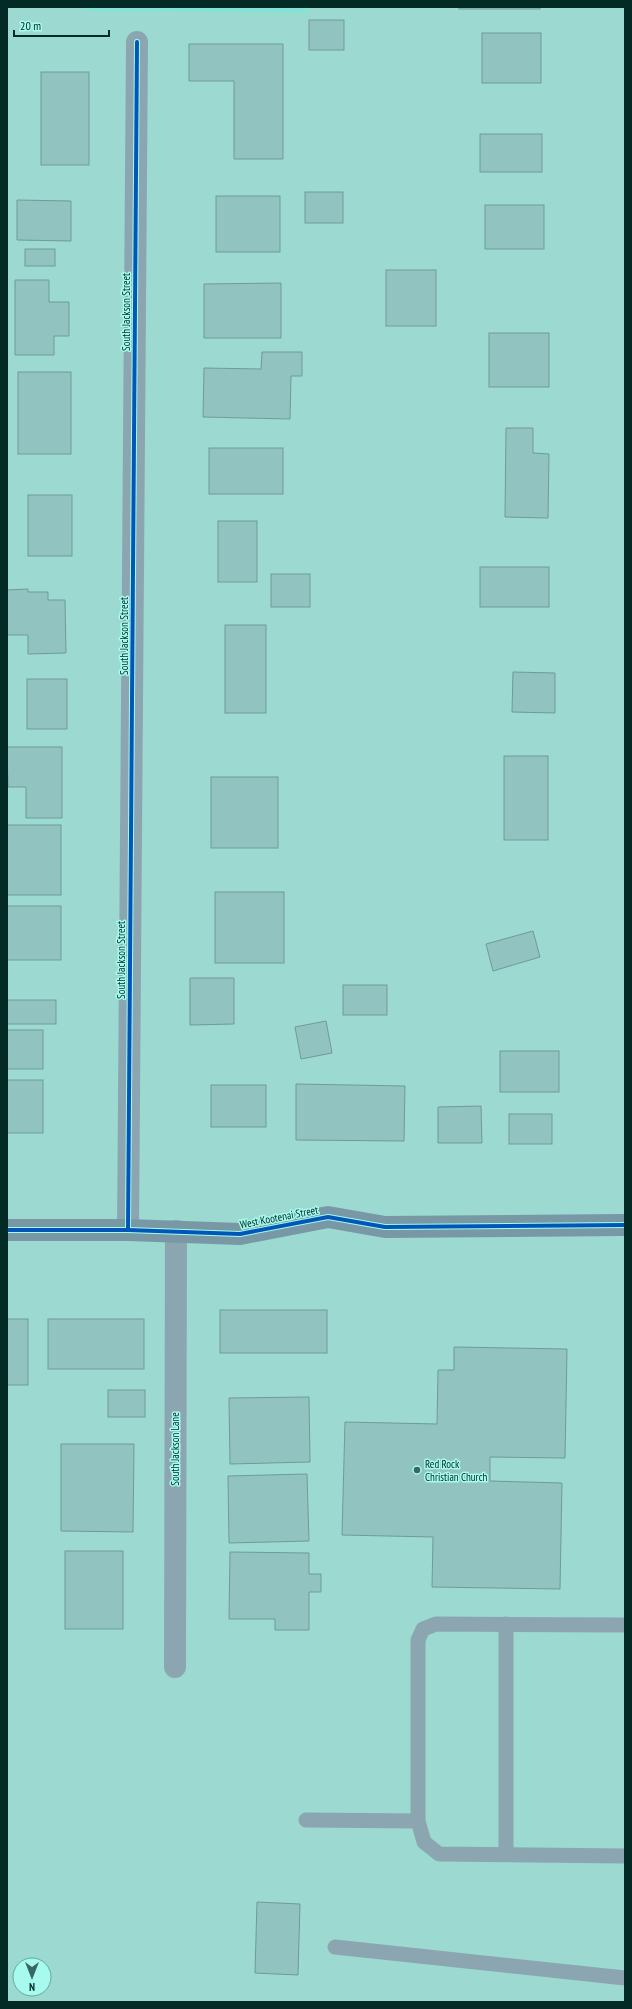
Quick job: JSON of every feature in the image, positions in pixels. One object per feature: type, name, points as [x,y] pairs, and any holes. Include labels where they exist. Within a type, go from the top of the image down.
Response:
[{"type":"street","name":"South Jackson Street","points":[[128,1230],[137,42]]},
{"type":"street","name":"West Kootenai Street","points":[[7,1230],[128,1230],[240,1234],[328,1217],[385,1227],[625,1225]]},
{"type":"street","name":"South Jackson Lane","points":[[175,1667],[176,1231]]},
{"type":"lane","points":[[625,1625],[436,1624],[423,1629],[418,1640],[418,1821],[424,1842],[439,1854],[625,1856]]},
{"type":"lane","points":[[506,1624],[506,1854]]},
{"type":"lane","points":[[306,1820],[418,1821]]},
{"type":"lane","points":[[335,1947],[625,1978]]},
{"type":"shaded area","points":[[84,7],[309,7],[309,13],[84,11]]},
{"type":"building","points":[[459,7],[540,7],[540,9],[459,9]]},
{"type":"building","points":[[309,20],[344,20],[344,50],[309,50]]},
{"type":"building","points":[[482,33],[541,33],[541,83],[482,83]]},
{"type":"building","points":[[189,44],[283,44],[283,159],[234,159],[234,81],[189,81]]},
{"type":"building","points":[[41,72],[89,72],[89,165],[41,165]]},
{"type":"building","points":[[480,134],[542,134],[542,172],[480,172]]},
{"type":"building","points":[[305,192],[343,192],[343,223],[305,223]]},
{"type":"building","points":[[216,196],[280,196],[280,252],[216,252]]},
{"type":"building","points":[[17,200],[71,201],[71,241],[17,240]]},
{"type":"building","points":[[485,205],[544,205],[544,249],[485,249]]},
{"type":"building","points":[[25,249],[55,249],[55,266],[25,266]]},
{"type":"building","points":[[386,270],[436,270],[436,326],[386,326]]},
{"type":"building","points":[[15,280],[49,280],[49,302],[69,302],[69,336],[54,336],[54,355],[15,355]]},
{"type":"building","points":[[281,283],[281,338],[204,338],[204,284]]},
{"type":"building","points":[[489,333],[549,333],[549,387],[489,387]]},
{"type":"building","points":[[262,352],[302,352],[302,376],[291,376],[290,419],[203,417],[204,368],[261,369]]},
{"type":"building","points":[[18,372],[71,372],[71,454],[18,454]]},
{"type":"building","points":[[506,428],[533,428],[533,453],[549,454],[548,518],[505,517]]},
{"type":"building","points":[[209,448],[283,448],[283,494],[209,494]]},
{"type":"building","points":[[28,495],[72,495],[72,556],[28,556]]},
{"type":"building","points":[[218,521],[257,521],[257,582],[218,582]]},
{"type":"building","points":[[480,567],[549,567],[549,607],[480,607]]},
{"type":"building","points":[[271,574],[310,574],[310,607],[271,607]]},
{"type":"building","points":[[28,589],[28,592],[48,592],[48,600],[65,600],[66,653],[28,654],[28,635],[7,635],[7,590]]},
{"type":"building","points":[[225,625],[266,625],[266,713],[225,713]]},
{"type":"building","points":[[513,672],[555,673],[555,713],[512,712]]},
{"type":"building","points":[[27,679],[67,679],[67,729],[27,729]]},
{"type":"building","points":[[7,747],[62,747],[62,818],[26,818],[26,787],[8,787]]},
{"type":"building","points":[[504,756],[548,756],[548,840],[504,840]]},
{"type":"building","points":[[211,777],[278,777],[278,848],[211,848]]},
{"type":"building","points":[[7,825],[61,825],[61,895],[7,895]]},
{"type":"building","points":[[215,892],[284,892],[284,963],[215,963]]},
{"type":"building","points":[[7,906],[61,906],[61,960],[7,960]]},
{"type":"building","points":[[533,931],[540,957],[493,971],[486,944]]},
{"type":"building","points":[[190,978],[234,978],[234,1024],[190,1025]]},
{"type":"building","points":[[343,985],[387,985],[387,1015],[343,1015]]},
{"type":"building","points":[[7,1000],[56,1000],[56,1024],[7,1024]]},
{"type":"building","points":[[326,1021],[332,1053],[301,1059],[295,1027]]},
{"type":"building","points":[[7,1030],[43,1030],[43,1069],[7,1069]]},
{"type":"building","points":[[500,1051],[559,1051],[559,1092],[500,1092]]},
{"type":"building","points":[[7,1080],[43,1080],[43,1133],[7,1133]]},
{"type":"building","points":[[296,1084],[405,1086],[404,1141],[296,1140]]},
{"type":"building","points":[[211,1085],[266,1085],[266,1127],[211,1127]]},
{"type":"building","points":[[481,1106],[482,1143],[438,1143],[438,1107]]},
{"type":"building","points":[[509,1114],[552,1114],[552,1144],[509,1144]]},
{"type":"building","points":[[220,1310],[327,1310],[327,1353],[220,1353]]},
{"type":"building","points":[[7,1319],[28,1319],[28,1385],[7,1385]]},
{"type":"building","points":[[48,1319],[144,1319],[144,1369],[48,1369]]},
{"type":"building","name":"Red Rock Christian Church","points":[[454,1347],[567,1349],[565,1458],[490,1457],[490,1481],[562,1483],[560,1589],[432,1587],[433,1537],[342,1535],[345,1422],[437,1424],[438,1370],[454,1370]]},
{"type":"building","points":[[108,1390],[145,1390],[145,1417],[108,1417]]},
{"type":"building","points":[[309,1397],[310,1462],[230,1464],[229,1398]]},
{"type":"building","points":[[61,1444],[134,1444],[133,1532],[61,1531]]},
{"type":"building","points":[[307,1474],[309,1541],[229,1543],[228,1476]]},
{"type":"building","points":[[65,1551],[123,1551],[123,1629],[65,1629]]},
{"type":"building","points":[[230,1552],[309,1553],[309,1574],[321,1574],[321,1592],[309,1592],[309,1630],[275,1630],[275,1619],[229,1619]]},
{"type":"building","points":[[257,1902],[300,1904],[298,1975],[255,1973]]},
{"type":"cycle path","points":[[128,1230],[137,42]]},
{"type":"cycle path","points":[[7,1230],[128,1230],[240,1234],[328,1217],[385,1227],[625,1225]]},
{"type":"place","name":"Red Rock Christian Church","points":[[417,1470]]}]
